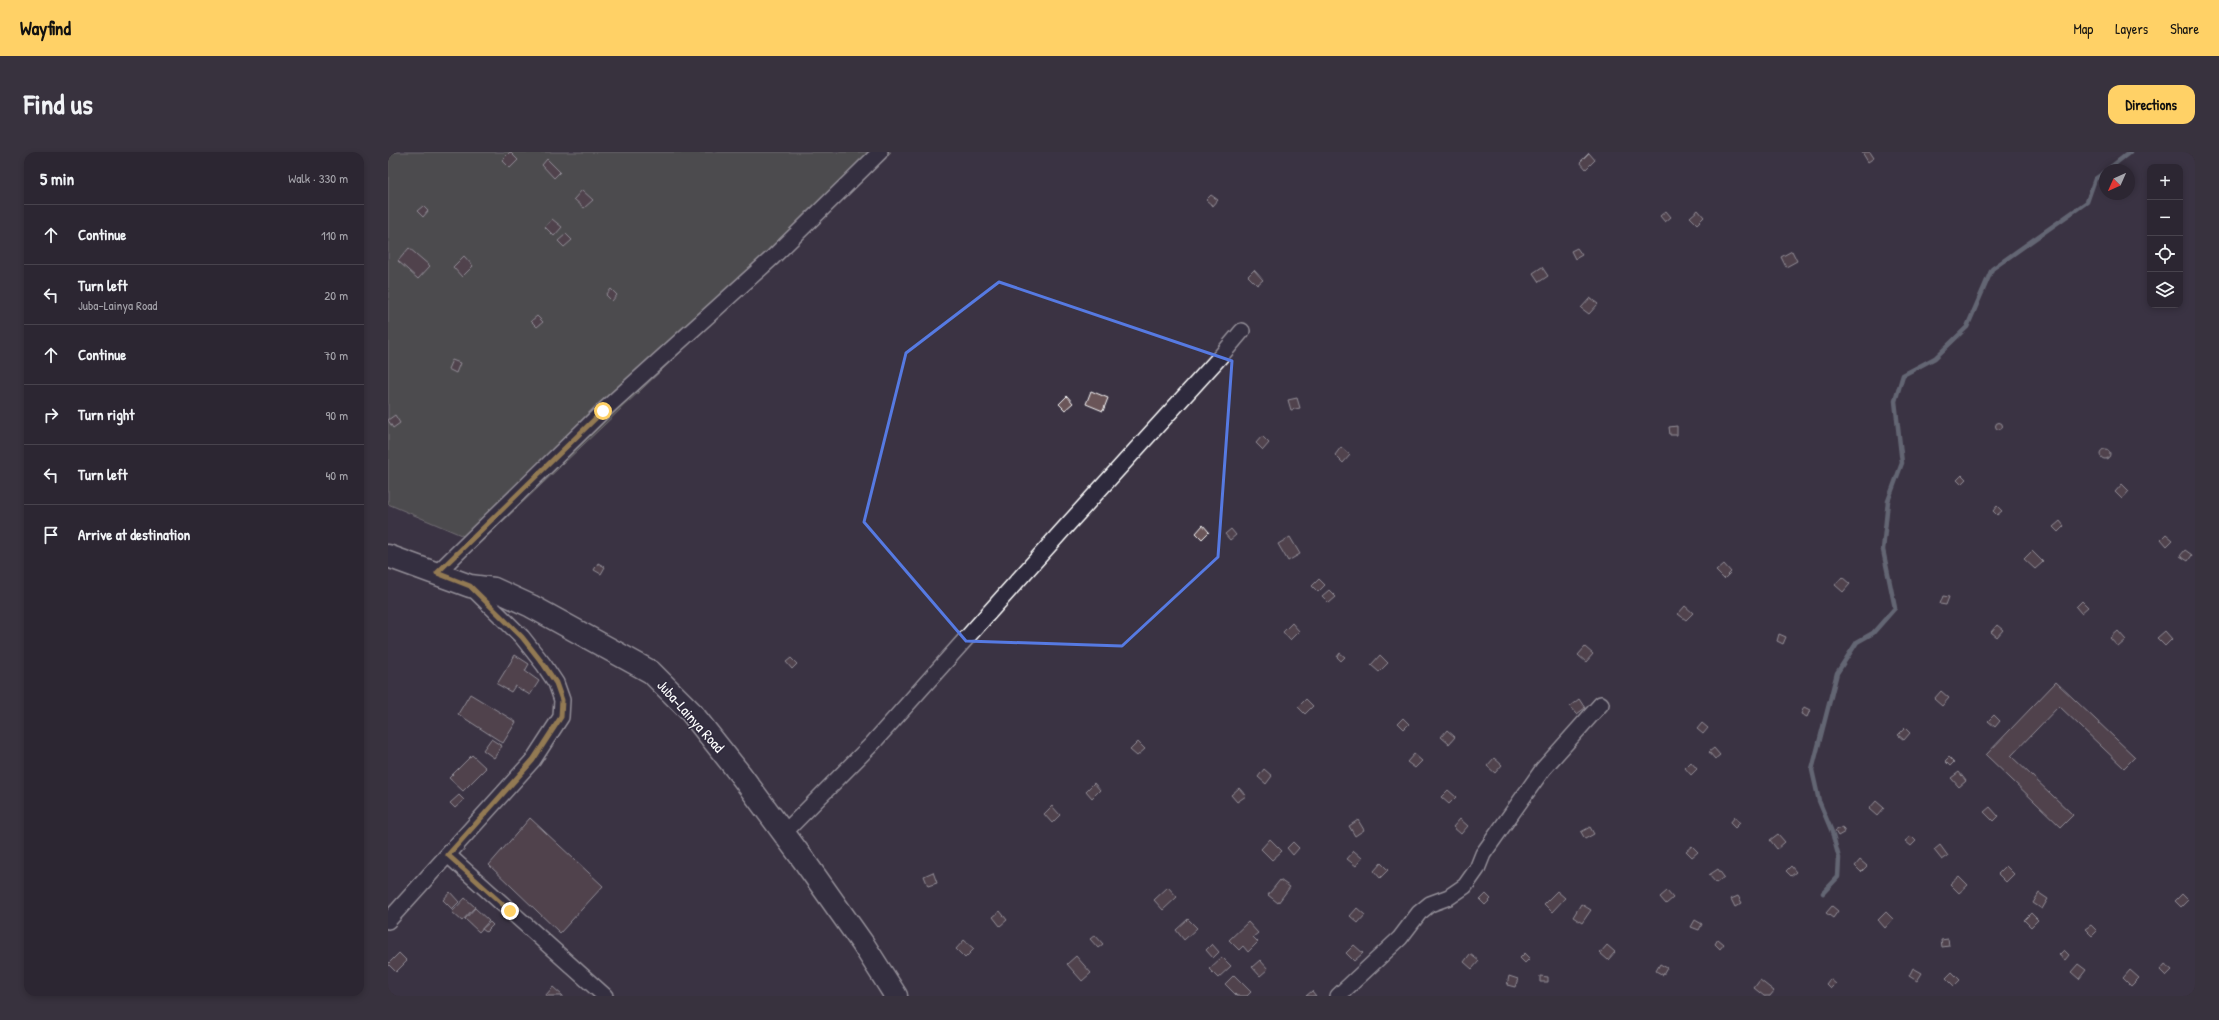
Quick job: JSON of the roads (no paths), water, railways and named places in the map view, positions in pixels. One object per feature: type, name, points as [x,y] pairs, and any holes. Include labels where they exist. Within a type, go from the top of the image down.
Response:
[{"type":"main road","name":"Juba-Lainya Road","points":[[388,556],[470,586],[494,589],[531,606],[651,672],[691,712],[784,833],[863,944],[896,996]]},
{"type":"street","points":[[437,573],[603,411],[772,258],[880,152]]},
{"type":"street","points":[[784,833],[872,744],[1242,331]]},
{"type":"street","points":[[388,921],[533,760],[561,717],[562,700],[556,683],[544,665],[526,642],[470,586]]},
{"type":"street","points":[[1338,996],[1400,938],[1419,913],[1430,904],[1449,897],[1465,886],[1477,869],[1483,854],[1543,769],[1601,704]]},
{"type":"street","points":[[448,855],[604,996]]},
{"type":"waterway","points":[[2115,164],[2130,152]]},
{"type":"waterway","points":[[1823,893],[1838,877],[1839,858],[1832,832],[1819,801],[1812,770],[1837,673],[1857,642],[1873,633],[1895,608],[1883,550],[1888,501],[1902,463],[1895,401],[1903,375],[1935,358],[1967,327],[1992,269],[2087,202],[2095,179],[2099,176]]}]
